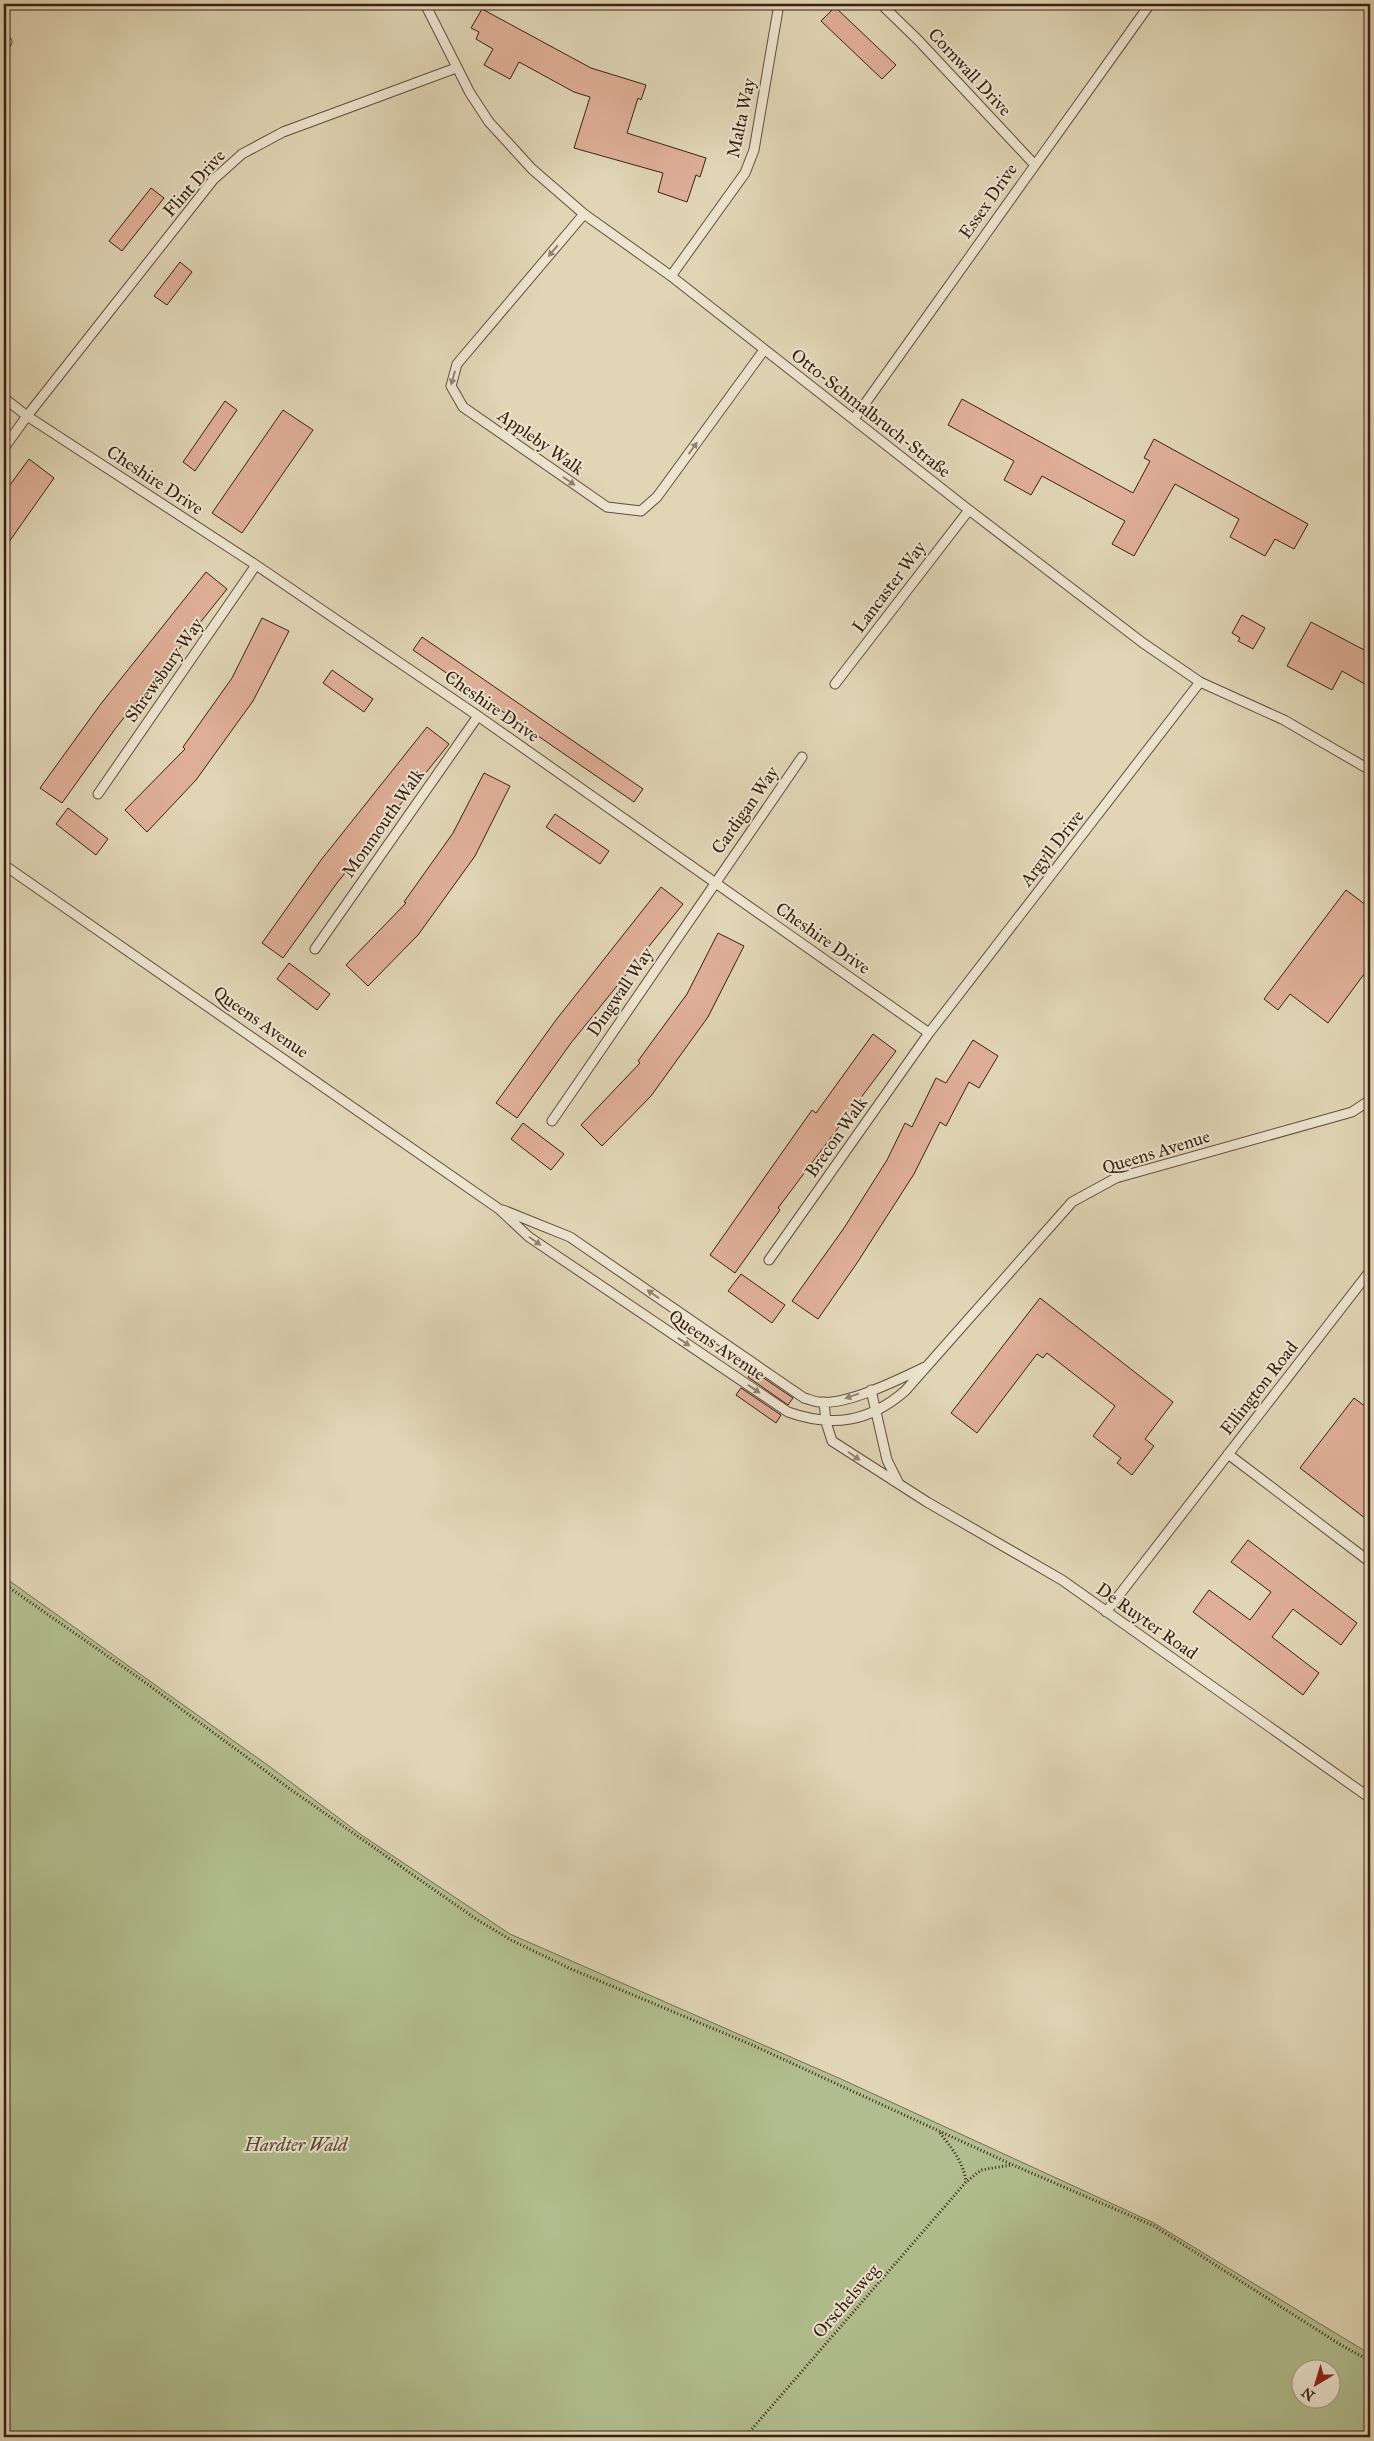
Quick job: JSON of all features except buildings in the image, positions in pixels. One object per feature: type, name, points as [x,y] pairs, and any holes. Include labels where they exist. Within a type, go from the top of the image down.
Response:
[{"type":"lane","name":"Otto-Schmalbruch-Straße","points":[[425,4],[456,68],[489,122],[532,169],[584,214],[671,276],[969,510],[1143,643],[1200,682],[1284,720],[1370,770]]},
{"type":"lane","name":"Malta Way","points":[[671,276],[745,174],[754,150],[779,4]]},
{"type":"lane","name":"Cornwall Drive","points":[[881,4],[919,41],[1034,164]]},
{"type":"lane","name":"Essex Drive","points":[[854,419],[1034,164],[1150,4]]},
{"type":"lane","name":"Flint Drive","points":[[4,448],[27,416],[213,180],[242,154],[283,132],[456,68]]},
{"type":"lane","name":"Appleby Walk","points":[[584,214],[457,364],[451,386],[463,407],[607,507],[641,511],[657,497],[764,350]]},
{"type":"lane","name":"Cheshire Drive","points":[[4,398],[27,416],[256,565],[478,716],[930,1033]]},
{"type":"lane","name":"Lancaster Way","points":[[835,684],[969,510]]},
{"type":"lane","name":"Shrewsbury Way","points":[[98,794],[256,565]]},
{"type":"lane","name":"Argyll Drive","points":[[930,1033],[1200,682]]},
{"type":"lane","name":"Monmouth Walk","points":[[315,949],[478,716]]},
{"type":"lane","name":"Cardigan Way","points":[[715,882],[802,757]]},
{"type":"lane","name":"Queens Avenue","points":[[4,865],[499,1208],[529,1237],[763,1396],[788,1412],[826,1422],[858,1418],[891,1403],[906,1391],[1072,1202],[1116,1178],[1352,1112],[1370,1100]]},
{"type":"lane","name":"Dingwall Way","points":[[552,1121],[715,882]]},
{"type":"lane","name":"Brecon Walk","points":[[769,1260],[930,1033]]},
{"type":"lane","name":"Queens Avenue","points":[[499,1208],[570,1237],[804,1398],[824,1402],[839,1401],[871,1390],[930,1364]]},
{"type":"lane","name":"Ellington Road","points":[[1370,1272],[1228,1454],[1370,1562]]},
{"type":"lane","name":"De Ruyter Road","points":[[871,1390],[887,1460],[898,1482]]},
{"type":"lane","name":"De Ruyter Road","points":[[824,1402],[826,1422],[832,1441],[868,1466],[898,1482],[927,1502],[1062,1580],[1370,1798]]},
{"type":"lane","points":[[1106,1612],[1228,1454]]},
{"type":"path","points":[[4,1584],[139,1678],[290,1789],[476,1919],[511,1940],[571,1969],[750,2044],[1013,2165],[1154,2226],[1341,2345],[1370,2361]]},
{"type":"path","points":[[938,2131],[955,2154],[965,2172],[966,2182]]},
{"type":"path","name":"Orschelsweg","points":[[745,2437],[966,2182],[981,2170],[1013,2165]]},
{"type":"green space","name":"Hardter Wald","points":[[4,1577],[273,1769],[363,1836],[510,1934],[841,2079],[1154,2223],[1370,2354],[1370,2437],[4,2437]]}]
